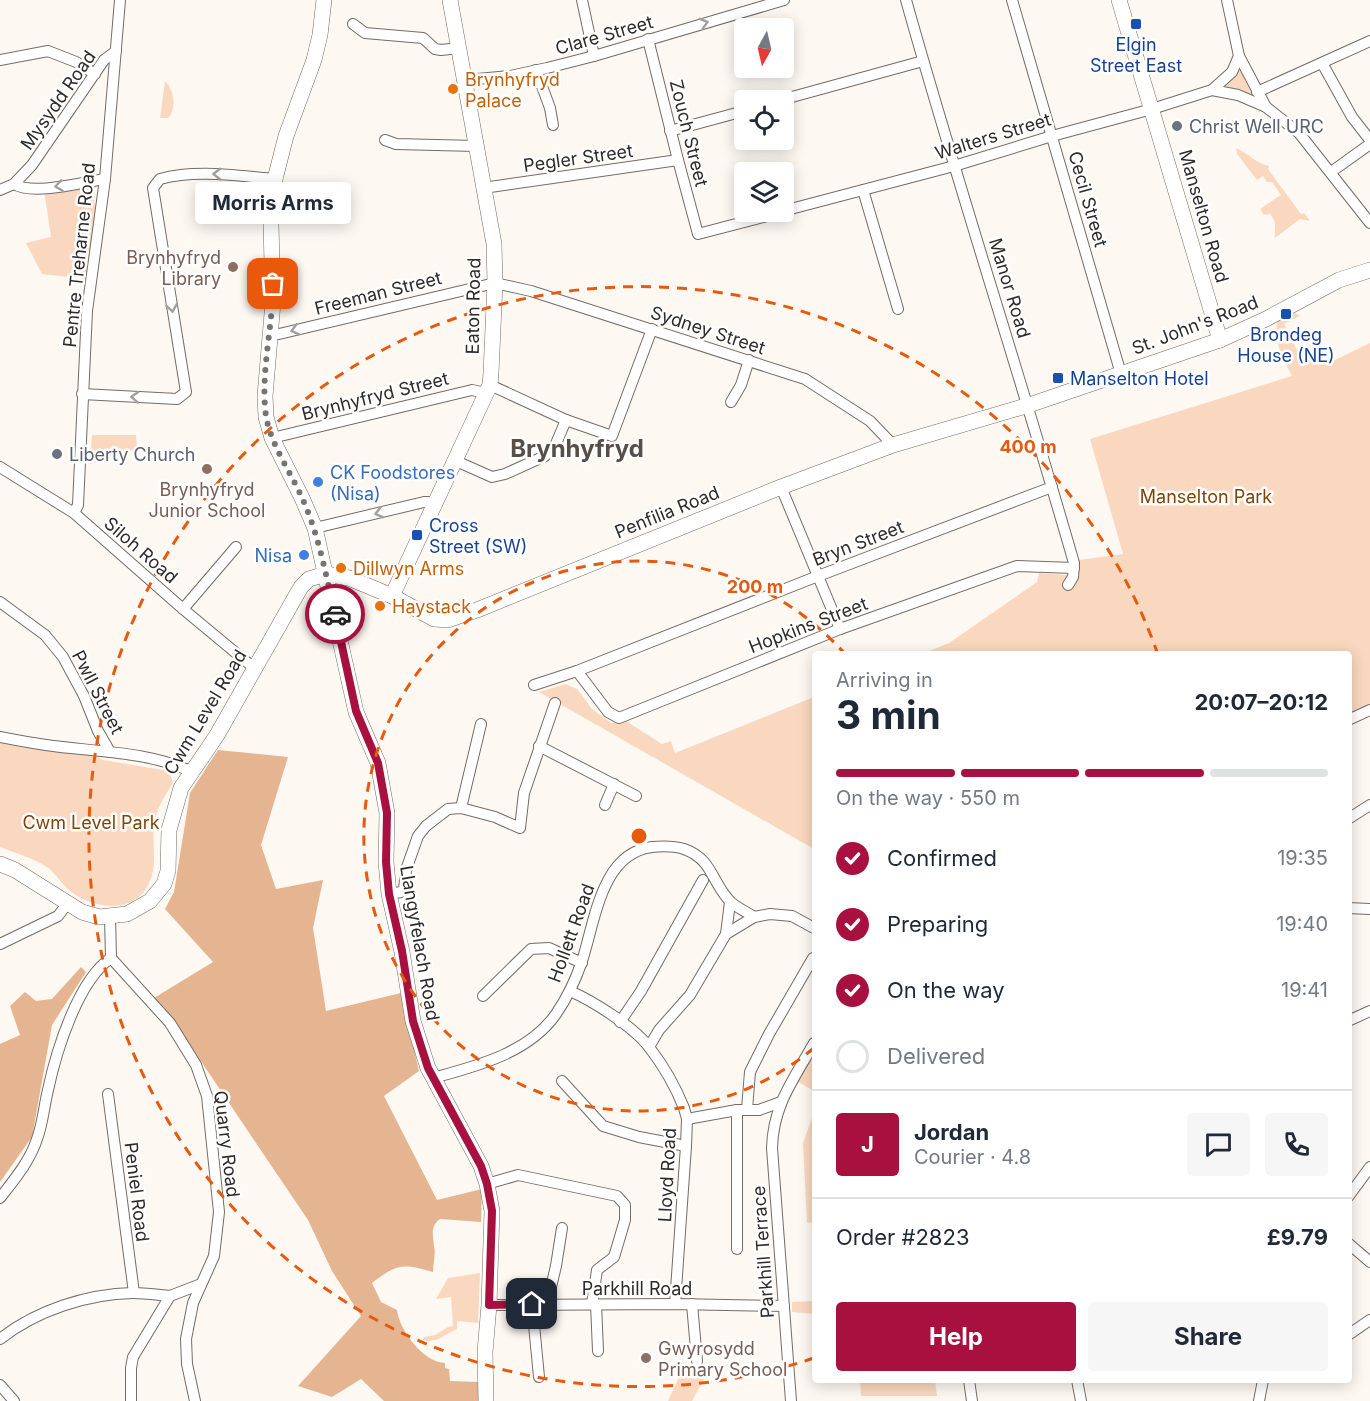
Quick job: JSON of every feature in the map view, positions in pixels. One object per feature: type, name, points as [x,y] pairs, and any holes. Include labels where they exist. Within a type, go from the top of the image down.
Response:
[{"type":"street","name":"Pentre Treharne Road","points":[[74,513],[78,505],[87,311],[105,179],[120,0]]},
{"type":"street","name":"Llangyfelach Road","points":[[324,0],[320,35],[314,60],[286,136],[275,179],[271,224],[273,302],[265,396],[266,417],[272,438],[315,528],[356,711],[378,763],[387,813],[386,862],[389,894],[402,951],[413,1021],[433,1078],[481,1166],[487,1184],[492,1211],[485,1352],[486,1401]]},
{"type":"street","name":"Eaton Road","points":[[392,596],[488,389],[495,283],[494,243],[450,0]]},
{"type":"street","points":[[582,0],[594,56]]},
{"type":"street","name":"Clare Street","points":[[466,80],[510,76],[594,56],[784,0]]},
{"type":"street","name":"Manor Road","points":[[906,0],[954,166],[1029,405],[1074,568]]},
{"type":"street","name":"Cecil Street","points":[[1012,0],[1121,374]]},
{"type":"street","name":"Manselton Road","points":[[1119,0],[1220,340]]},
{"type":"street","points":[[1227,0],[1239,56],[1266,107],[1299,133],[1370,223]]},
{"type":"street","points":[[353,24],[363,38],[423,38],[428,45],[441,50],[459,48]]},
{"type":"street","name":"Zouch Street","points":[[648,39],[698,234]]},
{"type":"street","points":[[1257,92],[1370,41]]},
{"type":"street","points":[[0,60],[48,51],[95,74]]},
{"type":"street","name":"Mysydd Road","points":[[0,190],[14,184],[32,165],[109,55],[116,51]]},
{"type":"street","name":"Walters Street","points":[[794,208],[954,166],[1212,90],[1232,72],[1239,56]]},
{"type":"street","points":[[794,96],[923,61]]},
{"type":"street","points":[[1323,63],[1352,117],[1370,142],[1331,172]]},
{"type":"street","points":[[536,70],[550,108],[553,125]]},
{"type":"street","name":"Walters Street","points":[[1212,90],[1238,95],[1266,107]]},
{"type":"street","points":[[670,131],[734,114]]},
{"type":"street","points":[[385,140],[396,144],[476,146]]},
{"type":"street","name":"Pegler Street","points":[[483,188],[678,160]]},
{"type":"street","points":[[82,394],[177,399],[186,392],[153,188],[160,178],[176,174],[225,174],[275,179]]},
{"type":"street","points":[[14,184],[21,188],[34,188],[105,179]]},
{"type":"street","points":[[863,190],[898,309]]},
{"type":"street","name":"Walters Street","points":[[698,234],[742,222]]},
{"type":"street","name":"St. John's Road","points":[[1029,405],[1220,340],[1266,319],[1339,280],[1370,270]]},
{"type":"street","name":"Freeman Street","points":[[269,333],[279,334],[495,283]]},
{"type":"street","name":"Sydney Street","points":[[495,283],[531,291],[805,379],[870,421],[893,445]]},
{"type":"street","points":[[488,389],[612,436],[652,329]]},
{"type":"street","points":[[731,402],[741,385],[748,360]]},
{"type":"street","name":"Brynhyfryd Street","points":[[272,438],[472,390],[488,389]]},
{"type":"street","name":"Penfilia Road","points":[[326,574],[349,578],[392,596],[434,619],[448,620],[781,487],[893,445],[1029,405]]},
{"type":"street","points":[[456,461],[492,477],[505,474],[546,456],[555,446],[566,420]]},
{"type":"street","name":"Siloh Road","points":[[0,467],[74,513],[183,609],[248,663],[255,666]]},
{"type":"street","points":[[781,487],[840,629]]},
{"type":"street","name":"Bryn Street","points":[[534,685],[577,671],[1052,487]]},
{"type":"street","points":[[315,528],[424,502],[436,502]]},
{"type":"street","points":[[183,609],[236,547]]},
{"type":"street","name":"Hopkins Street","points":[[577,671],[608,712],[619,718],[840,629],[1017,566],[1074,568]]},
{"type":"street","points":[[1068,585],[1071,582],[1074,568]]},
{"type":"street","name":"Cwm Level Road","points":[[0,864],[42,886],[82,912],[99,917],[127,914],[150,901],[164,884],[168,871],[169,830],[182,788],[217,735],[301,587],[309,579],[326,574]]},
{"type":"street","name":"Pwll Street","points":[[0,602],[45,635],[63,657],[110,752]]},
{"type":"street","points":[[389,894],[404,890],[406,870],[418,836],[426,826],[448,809],[461,808],[495,817],[520,828],[524,793],[555,703]]},
{"type":"street","points":[[1352,718],[1370,710]]},
{"type":"street","points":[[461,808],[481,724]]},
{"type":"street","points":[[0,738],[46,746],[110,752],[178,765],[192,772]]},
{"type":"street","points":[[539,746],[636,796]]},
{"type":"street","points":[[605,805],[614,784]]},
{"type":"street","points":[[1352,816],[1370,805]]},
{"type":"street","name":"Hollett Road","points":[[433,1078],[497,1058],[516,1049],[537,1035],[556,1015],[582,963],[608,879],[626,858],[644,848],[662,846],[683,849],[701,859],[709,867],[723,894],[730,902],[754,917]]},
{"type":"street","points":[[620,1022],[702,894],[703,880]]},
{"type":"street","points":[[649,1047],[659,1030],[690,994],[726,934],[730,902]]},
{"type":"street","points":[[0,944],[58,916],[67,903]]},
{"type":"street","points":[[1352,908],[1370,909]]},
{"type":"street","points":[[726,934],[754,917],[770,914],[792,916],[812,927]]},
{"type":"street","points":[[0,1198],[22,1168],[35,1145],[56,1059],[73,1012],[102,964],[111,958],[110,917]]},
{"type":"street","points":[[483,996],[531,950],[549,948],[582,963]]},
{"type":"street","name":"Quarry Road","points":[[111,958],[170,1023],[196,1065],[207,1096],[219,1212],[214,1256],[193,1303],[186,1339],[187,1364],[195,1401]]},
{"type":"street","points":[[737,1249],[742,1110],[750,1072],[812,960]]},
{"type":"street","name":"Lloyd Road","points":[[570,991],[586,998],[635,1032],[649,1047],[681,1101],[687,1119],[675,1304]]},
{"type":"street","points":[[1352,1019],[1370,1011]]},
{"type":"street","points":[[687,1119],[742,1110],[759,1110],[781,1102],[812,1047]]},
{"type":"street","points":[[562,1081],[603,1126],[639,1137],[686,1146]]},
{"type":"street","name":"Peniel Road","points":[[108,1094],[134,1293]]},
{"type":"street","name":"Parkhill Terrace","points":[[781,1102],[773,1127],[772,1148],[791,1401]]},
{"type":"street","points":[[759,1110],[773,1127]]},
{"type":"street","points":[[1352,1192],[1370,1167]]},
{"type":"street","points":[[487,1184],[518,1175],[617,1196],[625,1205],[625,1220],[614,1257],[597,1270],[594,1304],[598,1351]]},
{"type":"street","points":[[547,1304],[565,1243],[562,1228]]},
{"type":"street","points":[[1352,1246],[1370,1262]]},
{"type":"street","points":[[0,1339],[11,1330],[43,1313],[72,1302],[134,1293],[170,1296],[201,1284]]},
{"type":"street","points":[[131,1401],[133,1357],[170,1296]]},
{"type":"street","points":[[532,1304],[539,1372],[551,1366]]},
{"type":"street","points":[[692,1304],[697,1361]]},
{"type":"street","name":"Parkhill Road","points":[[489,1305],[784,1306]]},
{"type":"street","points":[[1352,1332],[1369,1321]]},
{"type":"street","points":[[969,1383],[972,1401]]},
{"type":"street","points":[[1078,1383],[1081,1401]]},
{"type":"street","points":[[1259,1401],[1262,1383]]},
{"type":"street","points":[[0,1385],[14,1401]]},
{"type":"green space","points":[[1240,70],[1251,92],[1251,94],[1225,86]]},
{"type":"green space","points":[[165,81],[171,89],[173,110],[168,118],[160,118]]},
{"type":"green space","points":[[1236,148],[1269,166],[1268,169],[1301,214],[1304,213],[1310,221],[1300,219],[1275,238],[1275,223],[1272,217],[1270,214],[1264,215],[1260,209],[1281,195],[1272,182],[1267,182],[1263,176],[1257,180],[1237,154]]},
{"type":"green space","points":[[101,184],[95,188],[96,207],[90,251],[77,250],[76,267],[88,270],[87,279],[42,274],[26,243],[51,237],[44,190]]},
{"type":"green space","name":"Manselton Park","points":[[1295,313],[1300,316],[1284,324],[1302,360],[1313,355],[1315,359],[1333,361],[1370,343],[1370,704],[1352,713],[1352,651],[929,651],[949,643],[1037,582],[1039,573],[1067,575],[1067,590],[1079,574],[1079,560],[1123,554],[1090,439],[1292,376],[1276,335],[1278,321]]},
{"type":"green space","points":[[92,435],[136,435],[137,449],[90,464]]},
{"type":"green space","points":[[565,684],[577,689],[592,709],[611,723],[626,721],[662,744],[671,741],[675,753],[812,698],[812,848],[539,692]]},
{"type":"green space","name":"Cwm Level Park","points":[[0,740],[91,754],[103,760],[169,771],[173,783],[160,805],[155,820],[152,875],[146,888],[138,897],[116,906],[92,903],[69,890],[47,867],[0,847]]},
{"type":"green space","points":[[812,1054],[812,1090],[798,1082]]},
{"type":"green space","points":[[812,1118],[812,1222],[807,1223],[803,1143]]},
{"type":"green space","points":[[480,1273],[478,1323],[457,1321],[457,1329],[437,1340],[423,1340],[424,1337],[435,1335],[453,1326],[451,1297],[436,1299],[448,1278]]},
{"type":"green space","points":[[812,1301],[812,1314],[792,1312],[792,1302]]},
{"type":"green space","points":[[684,1366],[695,1373],[709,1370],[692,1401],[668,1401]]},
{"type":"green space","points":[[860,1383],[935,1383],[937,1396],[861,1396]]},
{"type":"shaded area","points":[[218,750],[288,757],[261,845],[276,889],[323,880],[313,928],[326,1011],[401,993],[419,1071],[384,1096],[437,1200],[482,1189],[481,1222],[440,1219],[435,1225],[433,1272],[414,1267],[400,1267],[372,1283],[381,1302],[397,1310],[402,1327],[421,1352],[437,1362],[445,1363],[445,1368],[449,1369],[450,1381],[478,1382],[478,1401],[384,1401],[361,1379],[332,1397],[298,1386],[361,1316],[332,1271],[308,1220],[190,1045],[154,998],[213,962],[165,909],[174,892],[190,793]]},
{"type":"shaded area","points":[[81,967],[86,972],[52,1025],[32,1137],[0,1182],[0,1044],[20,1035],[10,1006],[25,992],[36,1001],[52,999]]},
{"type":"way so far","points":[[273,284],[265,396],[266,417],[272,438],[315,528],[335,614]]},
{"type":"place","name":"Elgin Street East","points":[[1136,24]]},
{"type":"place","name":"Brynhyfryd Palace","points":[[453,89]]},
{"type":"place","name":"Christ Well URC","points":[[1177,126]]},
{"type":"place","name":"Brynhyfryd Library","points":[[233,267]]},
{"type":"place","name":"Morris Arms","points":[[273,284]]},
{"type":"place","name":"Brondeg House (NE)","points":[[1286,314]]},
{"type":"place","name":"Manselton Hotel","points":[[1058,378]]},
{"type":"place","name":"Liberty Church","points":[[57,454]]},
{"type":"place","name":"Brynhyfryd Junior School","points":[[207,469]]},
{"type":"place","name":"CK Foodstores (Nisa)","points":[[318,482]]},
{"type":"place","name":"Cross Street (SW)","points":[[417,535]]},
{"type":"place","name":"Nisa","points":[[304,555]]},
{"type":"place","name":"Dillwyn Arms","points":[[341,568]]},
{"type":"place","name":"Haystack","points":[[380,606]]},
{"type":"place","name":"Gwyrosydd Primary School","points":[[646,1358]]},
{"type":"district","name":"Brynhyfryd","points":[[577,448]]},
{"type":"route","points":[[335,614],[356,711],[378,763],[387,813],[386,862],[389,894],[402,951],[413,1021],[428,1068],[481,1166],[487,1184],[492,1211],[489,1305],[532,1304]]}]
